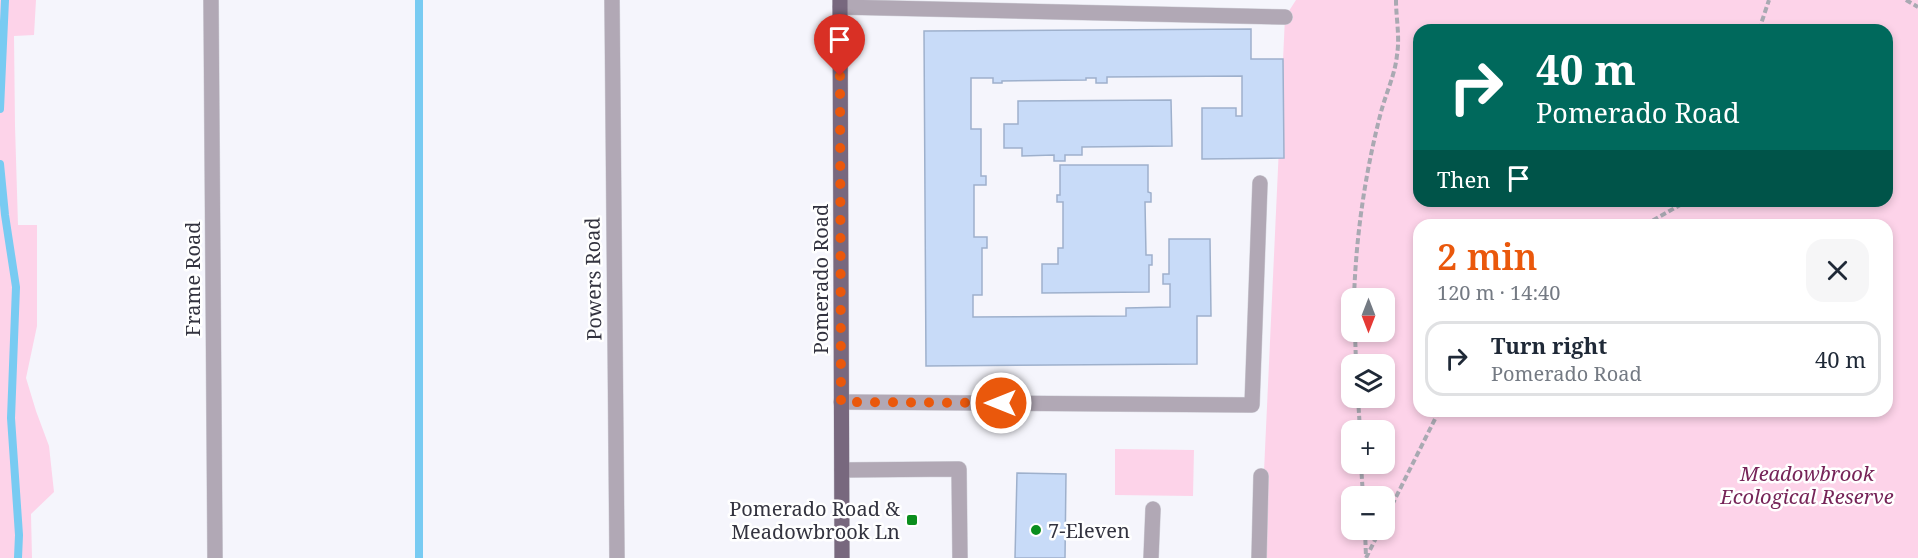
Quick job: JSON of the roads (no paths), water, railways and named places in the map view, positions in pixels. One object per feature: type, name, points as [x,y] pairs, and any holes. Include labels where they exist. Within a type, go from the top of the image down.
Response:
[{"type":"main road","name":"Pomerado Road","points":[[840,3],[842,558]]},
{"type":"street","name":"Frame Road","points":[[211,0],[215,558]]},
{"type":"street","name":"Powers Road","points":[[612,0],[617,558]]},
{"type":"street","points":[[840,3],[1285,17]]},
{"type":"street","points":[[841,402],[1252,405],[1260,183]]},
{"type":"street","points":[[842,470],[959,469],[960,558]]},
{"type":"street","points":[[1259,558],[1261,476]]},
{"type":"street","points":[[1151,558],[1153,509]]},
{"type":"waterway","points":[[0,109],[5,0]]},
{"type":"waterway","points":[[419,0],[419,558]]},
{"type":"waterway","points":[[0,164],[16,287],[11,418],[19,535],[18,558]]},
{"type":"place","name":"Pomerado Road & Meadowbrook Ln","points":[[912,520]]},
{"type":"place","name":"7-Eleven","points":[[1036,530]]},
{"type":"park label","name":"Meadowbrook Ecological Reserve","points":[[1807,484]]}]
